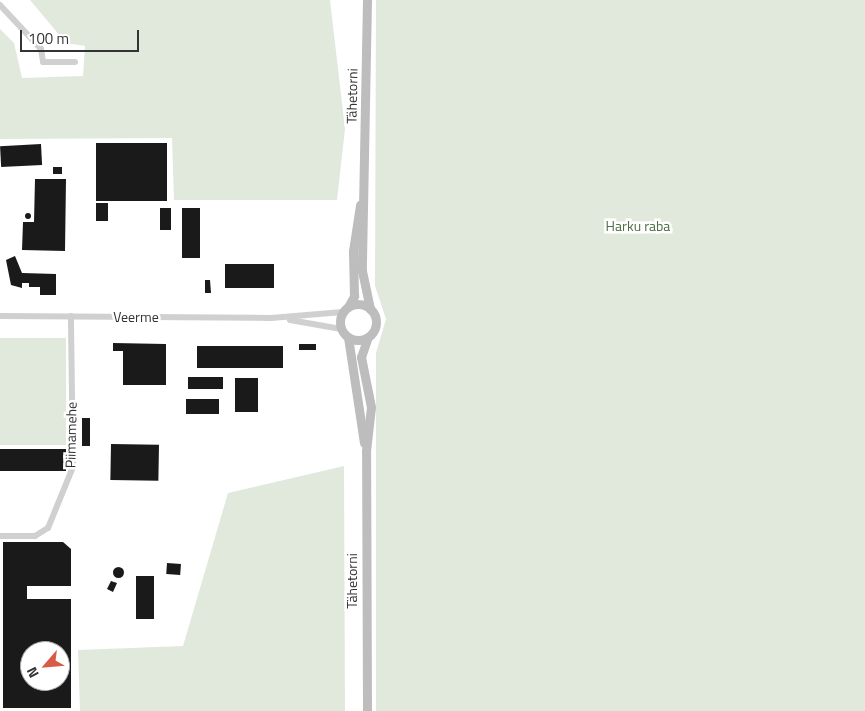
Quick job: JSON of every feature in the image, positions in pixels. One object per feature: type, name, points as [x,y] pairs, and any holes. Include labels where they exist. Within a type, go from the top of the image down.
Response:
[{"type":"street","name":"Tähetorni","points":[[367,0],[362,270],[370,309]]},
{"type":"street","points":[[0,5],[42,49],[43,62],[75,62]]},
{"type":"street","name":"Tähetorni","points":[[345,309],[354,296],[353,251],[363,193]]},
{"type":"street","points":[[359,304],[370,309],[376,323],[368,337],[348,337],[341,328],[345,309],[359,304]]},
{"type":"street","name":"Veerme","points":[[0,316],[272,318],[345,309]]},
{"type":"street","name":"Piimamehe","points":[[0,536],[35,536],[48,528],[73,467],[71,316]]},
{"type":"street","name":"Veerme","points":[[272,318],[341,328]]},
{"type":"street","name":"Tähetorni","points":[[348,337],[366,451]]},
{"type":"street","name":"Tähetorni","points":[[367,711],[366,451],[371,407],[362,357],[368,337]]},
{"type":"green space","points":[[30,0],[330,0],[345,129],[337,200],[174,200],[172,138],[0,139],[0,29],[14,43],[22,78],[83,76],[85,46],[66,43]]},
{"type":"green space","name":"Harku raba","points":[[376,0],[865,0],[865,711],[376,711],[376,353],[386,319],[375,286]]},
{"type":"green space","points":[[0,338],[66,338],[66,445],[0,445]]},
{"type":"green space","points":[[344,466],[345,711],[80,711],[78,650],[183,646],[228,493]]},
{"type":"building","points":[[96,143],[167,143],[167,201],[96,201]]},
{"type":"building","points":[[41,144],[42,165],[1,167],[0,146]]},
{"type":"building","points":[[53,167],[62,167],[62,174],[53,174]]},
{"type":"building","points":[[35,179],[66,179],[65,251],[22,250],[23,222],[34,222]]},
{"type":"building","points":[[96,203],[108,203],[108,221],[96,221]]},
{"type":"building","points":[[160,208],[171,208],[171,230],[160,230]]},
{"type":"building","points":[[182,208],[200,208],[200,258],[182,258]]},
{"type":"building","points":[[28,213],[31,216],[28,219],[25,216]]},
{"type":"building","points":[[15,256],[22,273],[56,274],[56,295],[40,295],[40,287],[29,287],[29,283],[22,283],[22,288],[11,285],[6,260]]},
{"type":"building","points":[[225,264],[274,264],[274,288],[225,288]]},
{"type":"building","points":[[205,280],[210,280],[211,293],[205,293]]},
{"type":"building","points":[[113,343],[166,344],[166,385],[123,385],[123,351],[113,351]]},
{"type":"building","points":[[299,344],[316,344],[316,350],[299,350]]},
{"type":"building","points":[[197,346],[283,346],[283,368],[197,368]]},
{"type":"building","points":[[188,377],[223,377],[223,389],[188,389]]},
{"type":"building","points":[[235,378],[258,378],[258,412],[235,412]]},
{"type":"building","points":[[186,399],[219,399],[219,414],[186,414]]},
{"type":"building","points":[[82,418],[90,418],[90,446],[82,446]]},
{"type":"building","points":[[111,444],[159,445],[158,481],[110,480]]},
{"type":"building","points":[[0,449],[66,449],[66,471],[0,471]]},
{"type":"building","points":[[3,542],[63,542],[71,549],[71,586],[27,586],[27,599],[71,599],[71,708],[3,708]]},
{"type":"building","points":[[167,563],[181,564],[180,575],[166,574]]},
{"type":"building","points":[[116,567],[120,567],[123,572],[122,576],[116,577],[113,574],[113,570]]},
{"type":"building","points":[[136,576],[154,576],[154,619],[136,619]]},
{"type":"building","points":[[111,581],[117,583],[113,592],[107,589]]}]
